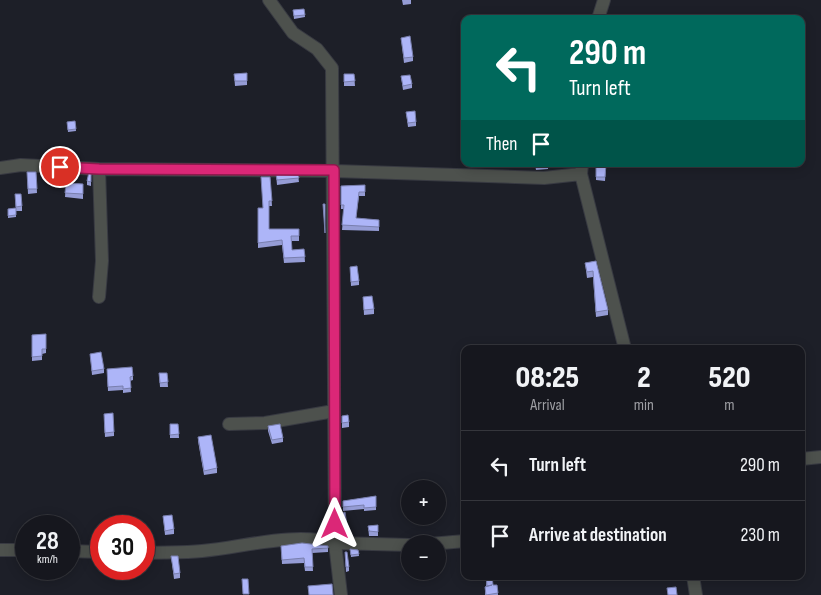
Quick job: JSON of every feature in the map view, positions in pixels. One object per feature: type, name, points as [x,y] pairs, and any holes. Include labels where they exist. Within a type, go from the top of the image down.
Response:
[{"type":"street","points":[[269,0],[293,33],[317,49],[332,68],[335,543],[341,595]]},
{"type":"street","points":[[599,15],[604,0]]},
{"type":"street","points":[[0,168],[21,165],[99,169],[334,170],[544,178],[582,169],[625,345]]},
{"type":"street","points":[[99,169],[102,261],[100,297]]},
{"type":"street","points":[[229,424],[265,424],[334,411]]},
{"type":"street","points":[[805,459],[821,457]]},
{"type":"street","points":[[155,552],[201,551],[260,542],[324,540],[335,543],[401,545]]},
{"type":"street","points":[[446,543],[461,541]]},
{"type":"street","points":[[0,550],[15,550]]},
{"type":"street","points":[[694,580],[696,595]]},
{"type":"building","points":[[304,9],[305,15],[294,16],[293,10]]},
{"type":"building","points":[[410,36],[413,57],[404,58],[401,38]]},
{"type":"building","points":[[247,73],[247,81],[235,81],[234,74]]},
{"type":"building","points":[[344,74],[354,74],[355,81],[344,82]]},
{"type":"building","points":[[410,75],[412,84],[403,86],[401,76]]},
{"type":"building","points":[[415,111],[416,122],[408,123],[406,112]]},
{"type":"building","points":[[75,121],[76,129],[68,130],[67,122]]},
{"type":"building","points":[[596,167],[606,167],[605,177],[596,177]]},
{"type":"building","points":[[27,172],[36,172],[37,189],[28,189]]},
{"type":"building","points":[[89,172],[91,172],[91,182],[87,181]]},
{"type":"building","points":[[276,174],[298,175],[299,178],[277,180]]},
{"type":"building","points":[[261,177],[270,177],[272,201],[269,201],[269,229],[299,229],[299,236],[291,236],[292,250],[304,249],[305,257],[284,258],[282,240],[258,243],[258,208],[263,208]]},
{"type":"building","points":[[66,183],[83,184],[83,194],[65,193]]},
{"type":"building","points":[[365,185],[365,192],[359,192],[356,218],[379,220],[379,227],[342,225],[344,205],[341,205],[341,186]]},
{"type":"building","points":[[15,194],[21,194],[22,206],[16,207]]},
{"type":"building","points":[[323,204],[325,204],[325,233]]},
{"type":"building","points":[[16,208],[16,215],[8,216],[8,209]]},
{"type":"building","points":[[596,261],[608,310],[596,312],[593,271],[587,272],[585,263]]},
{"type":"building","points":[[357,266],[359,281],[351,282],[350,267]]},
{"type":"building","points":[[372,296],[374,309],[364,310],[363,297]]},
{"type":"building","points":[[46,334],[46,349],[42,349],[42,356],[32,357],[32,335]]},
{"type":"building","points":[[101,352],[104,369],[92,371],[90,354]]},
{"type":"building","points":[[132,367],[133,376],[130,377],[131,388],[123,389],[123,386],[108,387],[107,369]]},
{"type":"building","points":[[159,373],[167,373],[168,382],[160,383]]},
{"type":"building","points":[[113,413],[114,432],[105,433],[104,414]]},
{"type":"building","points":[[348,415],[349,422],[342,423],[342,416]]},
{"type":"building","points":[[170,424],[178,424],[179,434],[170,435]]},
{"type":"building","points":[[280,424],[283,438],[272,440],[268,426]]},
{"type":"building","points":[[211,435],[217,468],[204,471],[198,437]]},
{"type":"building","points":[[376,496],[376,507],[364,508],[364,505],[343,507],[343,501]]},
{"type":"building","points":[[345,512],[348,532],[343,532],[343,513]]},
{"type":"building","points":[[172,515],[174,529],[165,531],[163,516]]},
{"type":"building","points":[[378,525],[378,532],[369,531],[368,526]]},
{"type":"building","points":[[302,543],[328,546],[328,548],[312,549],[313,567],[305,567],[304,558],[282,560],[281,546]]},
{"type":"building","points":[[350,549],[358,550],[359,554],[351,555]]},
{"type":"building","points":[[345,552],[347,552],[349,567],[346,567]]},
{"type":"building","points":[[171,556],[178,556],[180,573],[174,574]]},
{"type":"building","points":[[242,579],[248,579],[249,594],[243,594]]},
{"type":"building","points":[[486,580],[492,580],[493,585],[497,585],[498,593],[486,595],[485,587],[492,585],[487,586]]},
{"type":"building","points":[[332,584],[333,595],[309,595],[308,586]]},
{"type":"building","points":[[676,587],[677,595],[668,595],[667,588]]},
{"type":"route","points":[[60,167],[99,169],[334,170],[335,524]]}]
